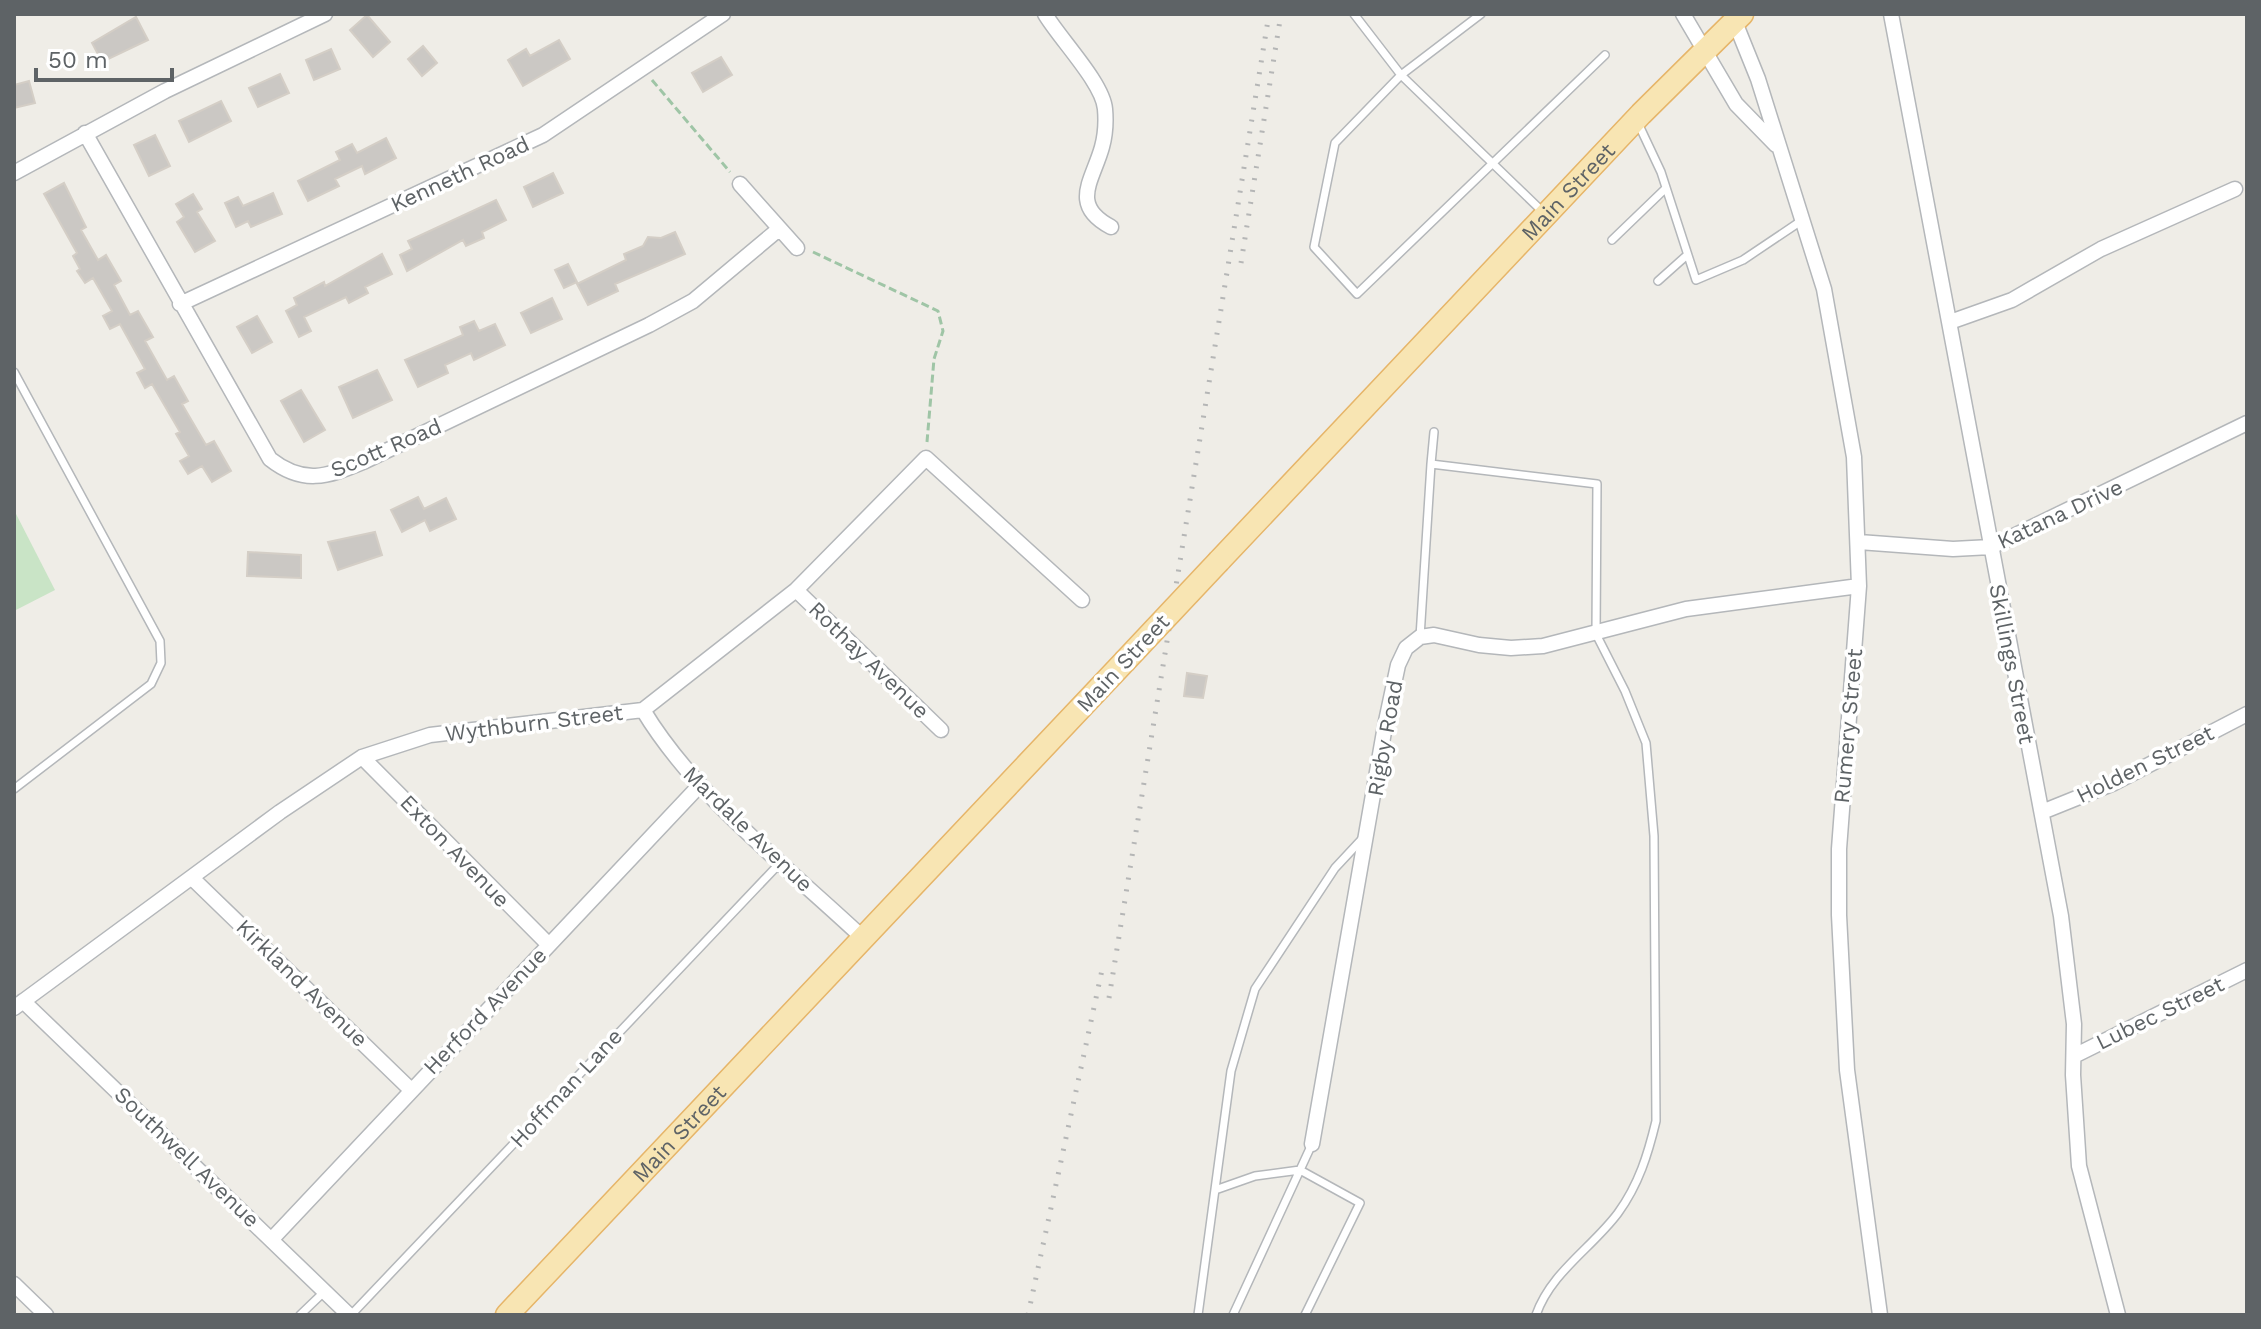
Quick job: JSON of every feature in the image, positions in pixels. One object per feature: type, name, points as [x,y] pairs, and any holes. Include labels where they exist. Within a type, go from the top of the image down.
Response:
[{"type":"main road","name":"Main Street","points":[[507,1315],[1636,119],[1738,18]]},
{"type":"street","points":[[14,173],[85,133],[325,14]]},
{"type":"street","name":"Kenneth Road","points":[[180,304],[543,135],[723,14]]},
{"type":"street","points":[[1045,14],[1095,83],[1105,106],[1103,146],[1088,185],[1088,205],[1096,219],[1111,227]]},
{"type":"street","name":"Rumery Street","points":[[1683,14],[1736,104],[1777,145]]},
{"type":"street","name":"Skillings Street","points":[[1891,14],[2042,812],[2066,955],[2079,1166],[2118,1315]]},
{"type":"street","name":"Rumery Street","points":[[1738,18],[1824,289],[1845,389],[1854,457],[1859,586],[1839,835],[1839,915],[1847,1070],[1880,1315]]},
{"type":"street","name":"Scott Road","points":[[85,133],[270,459],[286,472],[302,477],[333,474],[660,319],[722,280],[779,229]]},
{"type":"street","points":[[740,184],[797,248]]},
{"type":"street","points":[[1950,322],[2012,300],[2101,249],[2235,189]]},
{"type":"street","name":"Katana Drive","points":[[1859,542],[1953,549],[1991,547],[2247,423]]},
{"type":"street","points":[[926,458],[1082,600]]},
{"type":"street","name":"Wythburn Street","points":[[19,1004],[280,812],[362,757],[430,735],[643,710],[796,590],[926,458]]},
{"type":"street","points":[[1420,637],[1434,635],[1511,648],[1543,646],[1686,609],[1859,586]]},
{"type":"street","name":"Rothay Avenue","points":[[796,590],[941,730]]},
{"type":"street","name":"Rigby Road","points":[[1312,1144],[1398,665],[1406,648],[1420,637]]},
{"type":"street","name":"Mardale Avenue","points":[[643,710],[665,746],[700,785],[864,939]]},
{"type":"street","name":"Holden Street","points":[[2042,812],[2114,783],[2247,714]]},
{"type":"street","name":"Exton Avenue","points":[[362,757],[548,944]]},
{"type":"street","name":"Herford Avenue","points":[[272,1239],[410,1089],[700,785]]},
{"type":"street","name":"Kirkland Avenue","points":[[192,878],[410,1089]]},
{"type":"street","name":"Lubec Street","points":[[2074,1056],[2247,970]]},
{"type":"street","name":"Southwell Avenue","points":[[19,1004],[350,1315]]},
{"type":"street","points":[[14,1284],[46,1315]]},
{"type":"lane","points":[[1354,14],[1401,75],[1546,215]]},
{"type":"lane","points":[[1481,14],[1401,75],[1335,143],[1314,247],[1357,294],[1605,55]]},
{"type":"lane","points":[[1636,119],[1666,188],[1696,280],[1743,260],[1803,220]]},
{"type":"lane","points":[[1612,240],[1666,188]]},
{"type":"lane","points":[[1658,281],[1686,256]]},
{"type":"lane","points":[[14,372],[160,641],[161,663],[151,684],[14,789]]},
{"type":"lane","points":[[1420,637],[1434,432]]},
{"type":"lane","points":[[1431,464],[1597,484],[1596,634],[1625,691],[1646,743],[1654,836],[1656,1121],[1645,1166],[1618,1213],[1566,1266],[1536,1315]]},
{"type":"lane","points":[[1198,1315],[1218,1189],[1231,1071],[1255,989],[1335,868],[1369,832]]},
{"type":"lane","name":"Hoffman Lane","points":[[350,1315],[781,861]]},
{"type":"lane","points":[[1233,1315],[1312,1144]]},
{"type":"lane","points":[[1218,1189],[1255,1176],[1300,1170],[1360,1203],[1305,1315]]},
{"type":"lane","points":[[300,1315],[325,1291]]},
{"type":"path","points":[[642,68],[740,184]]},
{"type":"path","points":[[797,248],[840,262],[938,311],[943,331],[931,378],[926,458]]},
{"type":"green space","points":[[14,510],[55,590],[14,611]]},
{"type":"building","points":[[367,15],[390,42],[373,57],[350,30]]},
{"type":"building","points":[[136,17],[148,40],[102,62],[92,43]]},
{"type":"building","points":[[559,40],[570,59],[523,86],[508,60],[526,49],[530,56]]},
{"type":"building","points":[[423,46],[437,63],[422,76],[408,59]]},
{"type":"building","points":[[331,49],[340,69],[314,80],[306,60]]},
{"type":"building","points":[[721,57],[732,75],[703,92],[692,73]]},
{"type":"building","points":[[280,74],[289,93],[258,107],[249,88]]},
{"type":"building","points":[[29,81],[35,103],[14,108],[14,85]]},
{"type":"building","points":[[221,101],[231,121],[189,142],[179,121]]},
{"type":"building","points":[[155,135],[170,166],[149,176],[134,145]]},
{"type":"building","points":[[386,138],[396,158],[365,174],[362,166],[335,179],[339,186],[308,201],[298,181],[340,160],[336,152],[352,144],[357,153]]},
{"type":"building","points":[[553,173],[563,193],[533,207],[524,187]]},
{"type":"building","points":[[64,183],[86,227],[81,230],[98,260],[106,255],[121,281],[114,285],[130,315],[138,311],[153,337],[145,341],[167,380],[174,376],[188,401],[182,404],[206,445],[214,441],[231,471],[212,482],[202,466],[188,474],[180,461],[189,456],[176,434],[180,432],[152,384],[145,388],[137,373],[145,369],[120,324],[110,329],[103,316],[112,311],[93,278],[85,283],[77,271],[80,269],[73,256],[77,253],[44,194]]},
{"type":"building","points":[[273,193],[282,214],[251,227],[248,221],[236,227],[225,203],[238,197],[243,206]]},
{"type":"building","points":[[193,194],[202,209],[197,212],[215,241],[195,252],[177,222],[184,217],[176,204]]},
{"type":"building","points":[[496,200],[506,220],[482,232],[484,238],[466,246],[463,240],[407,271],[400,255],[412,249],[408,241]]},
{"type":"building","points":[[675,232],[685,254],[615,284],[618,291],[588,305],[577,284],[626,260],[624,254],[643,246],[648,237],[661,238]]},
{"type":"building","points":[[382,254],[392,274],[365,287],[368,293],[349,303],[346,297],[304,317],[311,331],[299,337],[286,311],[297,305],[294,298],[324,282],[325,286]]},
{"type":"building","points":[[568,264],[577,282],[564,288],[555,270]]},
{"type":"building","points":[[552,298],[562,319],[531,333],[521,313]]},
{"type":"building","points":[[257,316],[272,342],[252,353],[237,327]]},
{"type":"building","points":[[474,321],[479,331],[495,324],[505,345],[474,360],[471,353],[445,365],[448,373],[418,387],[405,360],[463,335],[460,327]]},
{"type":"building","points":[[377,370],[392,400],[353,418],[339,387]]},
{"type":"building","points":[[301,390],[325,430],[304,442],[281,401]]},
{"type":"building","points":[[418,497],[424,509],[446,498],[456,519],[430,531],[425,520],[402,532],[391,510]]},
{"type":"building","points":[[375,532],[382,555],[338,570],[328,542]]},
{"type":"building","points":[[248,552],[301,555],[301,578],[247,576]]},
{"type":"building","points":[[1187,673],[1207,676],[1203,698],[1184,696]]},
{"type":"railway","points":[[1109,998],[1269,14]]},
{"type":"railway","points":[[1241,263],[1281,14]]},
{"type":"railway","points":[[1028,1315],[1102,970]]}]
